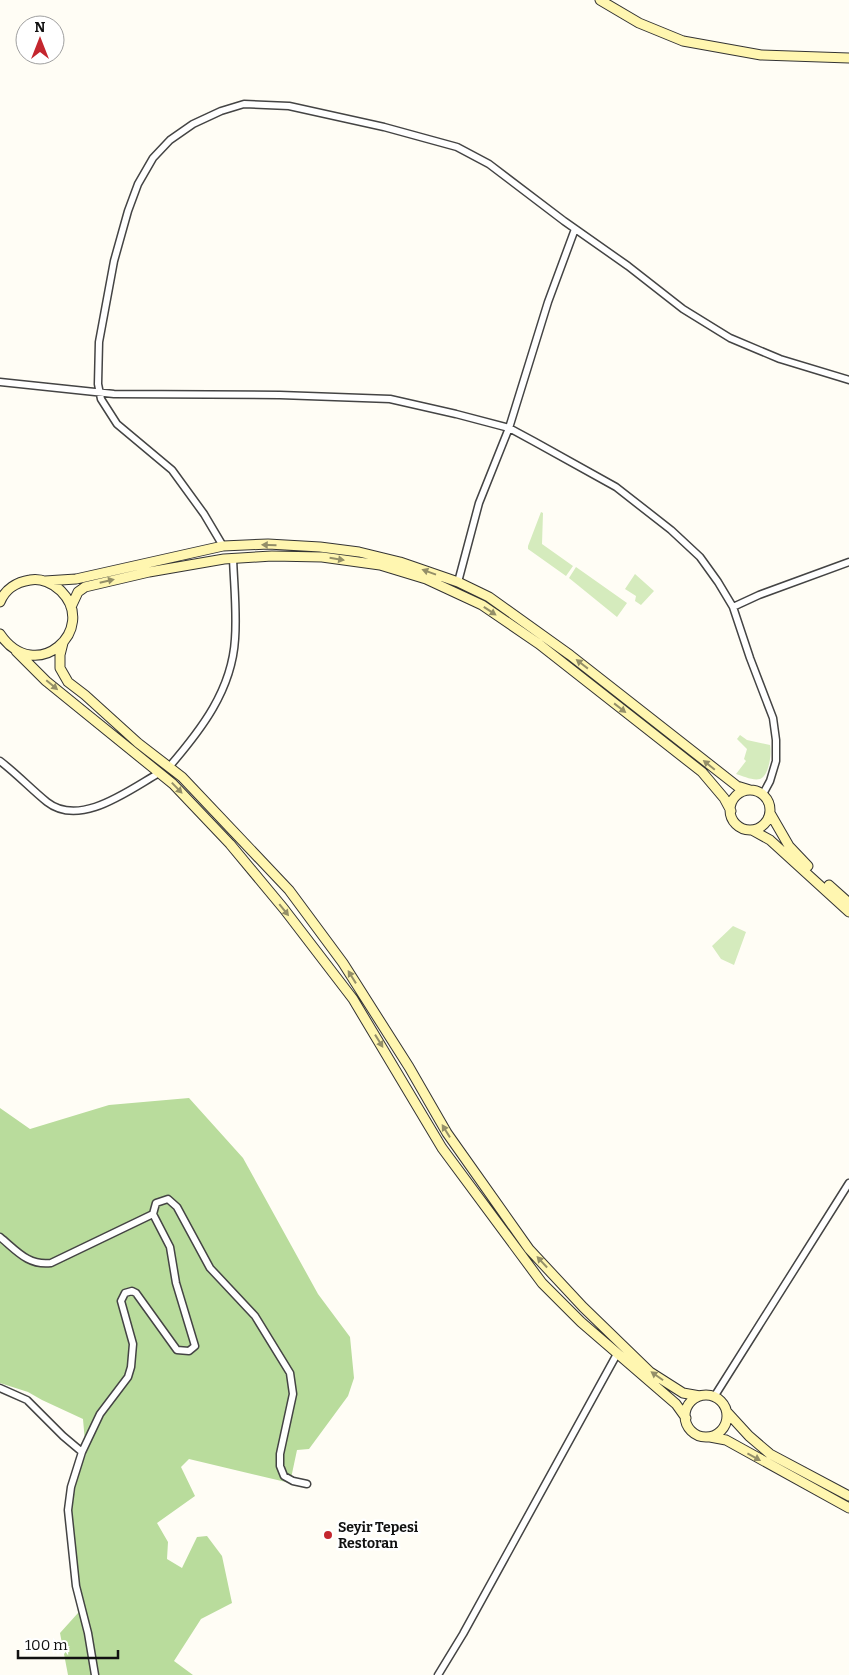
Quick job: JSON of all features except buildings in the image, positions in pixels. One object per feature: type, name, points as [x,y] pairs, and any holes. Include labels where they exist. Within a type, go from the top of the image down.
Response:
[{"type":"street","points":[[600,0],[639,23],[683,41],[755,54],[849,58]]},
{"type":"street","points":[[223,546],[204,514],[172,470],[117,424],[101,399],[98,384],[99,342],[114,261],[128,211],[138,184],[153,158],[170,140],[192,124],[221,111],[244,104],[289,106],[384,127],[457,147],[489,164],[575,229],[628,266],[683,309],[730,338],[780,360],[849,380]]},
{"type":"street","points":[[458,582],[479,503],[509,428],[548,302],[575,229]]},
{"type":"street","points":[[0,382],[100,393],[280,395],[390,400],[509,428],[616,487],[671,530],[700,556],[733,607],[773,718],[776,761],[770,781],[763,794]]},
{"type":"street","points":[[0,602],[10,588],[20,582],[33,579],[46,581],[76,579],[223,546],[268,544],[320,547],[359,552],[400,562],[458,582],[489,597],[534,628],[629,700],[737,786],[763,794],[770,806],[770,812],[777,828],[789,846],[849,903]]},
{"type":"street","points":[[71,607],[78,592],[85,586],[149,572],[233,558],[322,556],[380,565],[426,579],[482,605],[539,644],[702,772],[724,798],[731,811],[732,818],[740,827],[752,830],[770,840],[849,912]]},
{"type":"street","points":[[169,767],[189,744],[208,717],[222,692],[231,665],[235,639],[233,558]]},
{"type":"street","points":[[733,607],[759,595],[849,562]]},
{"type":"street","points":[[46,581],[57,586],[66,596],[71,607],[73,620],[60,655],[60,668],[68,682],[138,743],[182,776],[289,890],[343,963],[409,1067],[447,1133],[529,1249],[583,1307],[650,1372],[683,1393],[714,1397],[720,1401],[727,1412],[749,1436],[770,1454],[849,1496]]},
{"type":"street","points":[[0,589],[10,588]]},
{"type":"street","points":[[0,634],[6,644],[46,680],[159,772],[230,844],[284,909],[353,999],[442,1148],[542,1283],[581,1322],[676,1404],[692,1431],[697,1435],[726,1440],[849,1508]]},
{"type":"street","points":[[16,651],[28,655],[40,655],[53,651],[63,643]]},
{"type":"street","points":[[0,761],[48,803],[63,810],[80,811],[108,802],[159,772]]},
{"type":"street","points":[[731,811],[734,799],[738,795],[750,790]]},
{"type":"street","points":[[752,830],[764,824],[770,812]]},
{"type":"street","points":[[714,1397],[849,1183]]},
{"type":"street","points":[[95,1675],[88,1633],[76,1586],[68,1510],[71,1487],[82,1452],[100,1414],[128,1377],[131,1367],[133,1344],[121,1301],[125,1293],[132,1291],[136,1293],[177,1350],[189,1352],[195,1346],[176,1283],[170,1247],[153,1214],[156,1203],[168,1199],[177,1207],[210,1268],[255,1316],[290,1373],[293,1394],[280,1454],[280,1466],[284,1476],[307,1484]]},
{"type":"street","points":[[0,1237],[29,1260],[40,1264],[51,1263],[153,1214]]},
{"type":"street","points":[[438,1675],[617,1354]]},
{"type":"street","points":[[0,1388],[27,1400],[82,1452]]},
{"type":"street","points":[[686,1418],[689,1404],[700,1396]]},
{"type":"street","points":[[710,1436],[716,1434],[725,1425],[727,1412]]},
{"type":"green space","points":[[541,512],[543,513],[542,544],[573,566],[566,576],[528,549]]},
{"type":"green space","points":[[576,567],[627,603],[617,617],[569,578]]},
{"type":"green space","points":[[635,574],[654,591],[641,605],[635,601],[636,596],[625,589]]},
{"type":"green space","points":[[740,735],[747,740],[770,745],[771,753],[768,769],[766,774],[760,779],[751,779],[736,774],[746,761],[744,759],[747,749],[737,739]]},
{"type":"green space","points":[[733,926],[746,932],[734,965],[721,959],[712,946]]},
{"type":"green space","points":[[189,1098],[243,1158],[318,1294],[350,1337],[354,1378],[348,1396],[309,1449],[297,1450],[290,1483],[189,1459],[181,1467],[195,1496],[157,1523],[168,1542],[167,1559],[182,1568],[197,1537],[207,1536],[222,1556],[232,1603],[201,1619],[174,1661],[193,1675],[68,1675],[60,1633],[78,1613],[70,1515],[74,1484],[86,1454],[83,1419],[28,1392],[0,1383],[0,1108],[30,1129],[109,1105]]},
{"type":"place","name":"Seyir Tepesi Restoran","points":[[328,1535]]}]
